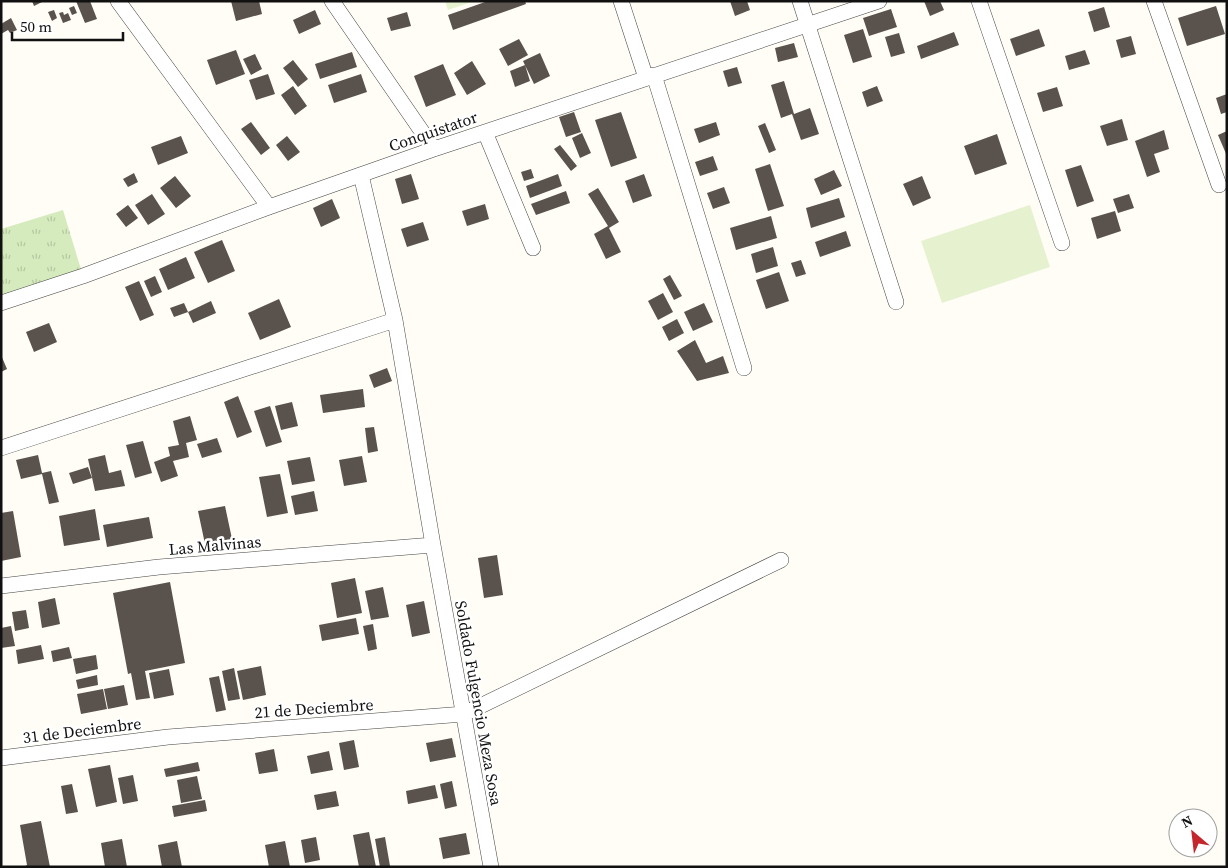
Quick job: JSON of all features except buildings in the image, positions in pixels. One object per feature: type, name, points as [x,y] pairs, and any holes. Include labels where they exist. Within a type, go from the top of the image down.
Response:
[{"type":"street","points":[[118,1],[269,207]]},
{"type":"street","points":[[332,1],[434,149]]},
{"type":"street","points":[[621,1],[650,76],[744,368]]},
{"type":"street","points":[[800,1],[896,302]]},
{"type":"street","name":"Conquistator","points":[[1,303],[83,276],[269,207],[434,149],[879,1]]},
{"type":"street","points":[[979,1],[1062,243]]},
{"type":"street","points":[[1154,1],[1219,185]]},
{"type":"street","points":[[485,132],[533,248]]},
{"type":"street","name":"Soldado Fulgencio Meza Sosa","points":[[361,175],[394,320],[491,867]]},
{"type":"street","points":[[1,448],[394,320]]},
{"type":"street","name":"Las Malvinas","points":[[1,586],[150,568],[433,545]]},
{"type":"street","points":[[464,714],[781,560]]},
{"type":"street","name":"21 de Deciembre","points":[[168,737],[464,714]]},
{"type":"street","name":"31 de Deciembre","points":[[1,758],[168,737]]},
{"type":"green space","points":[[445,1],[475,1],[448,10]]},
{"type":"green space","points":[[1030,205],[1050,267],[942,303],[921,241]]},
{"type":"green space","points":[[63,210],[83,276],[1,302],[1,229]]}]
